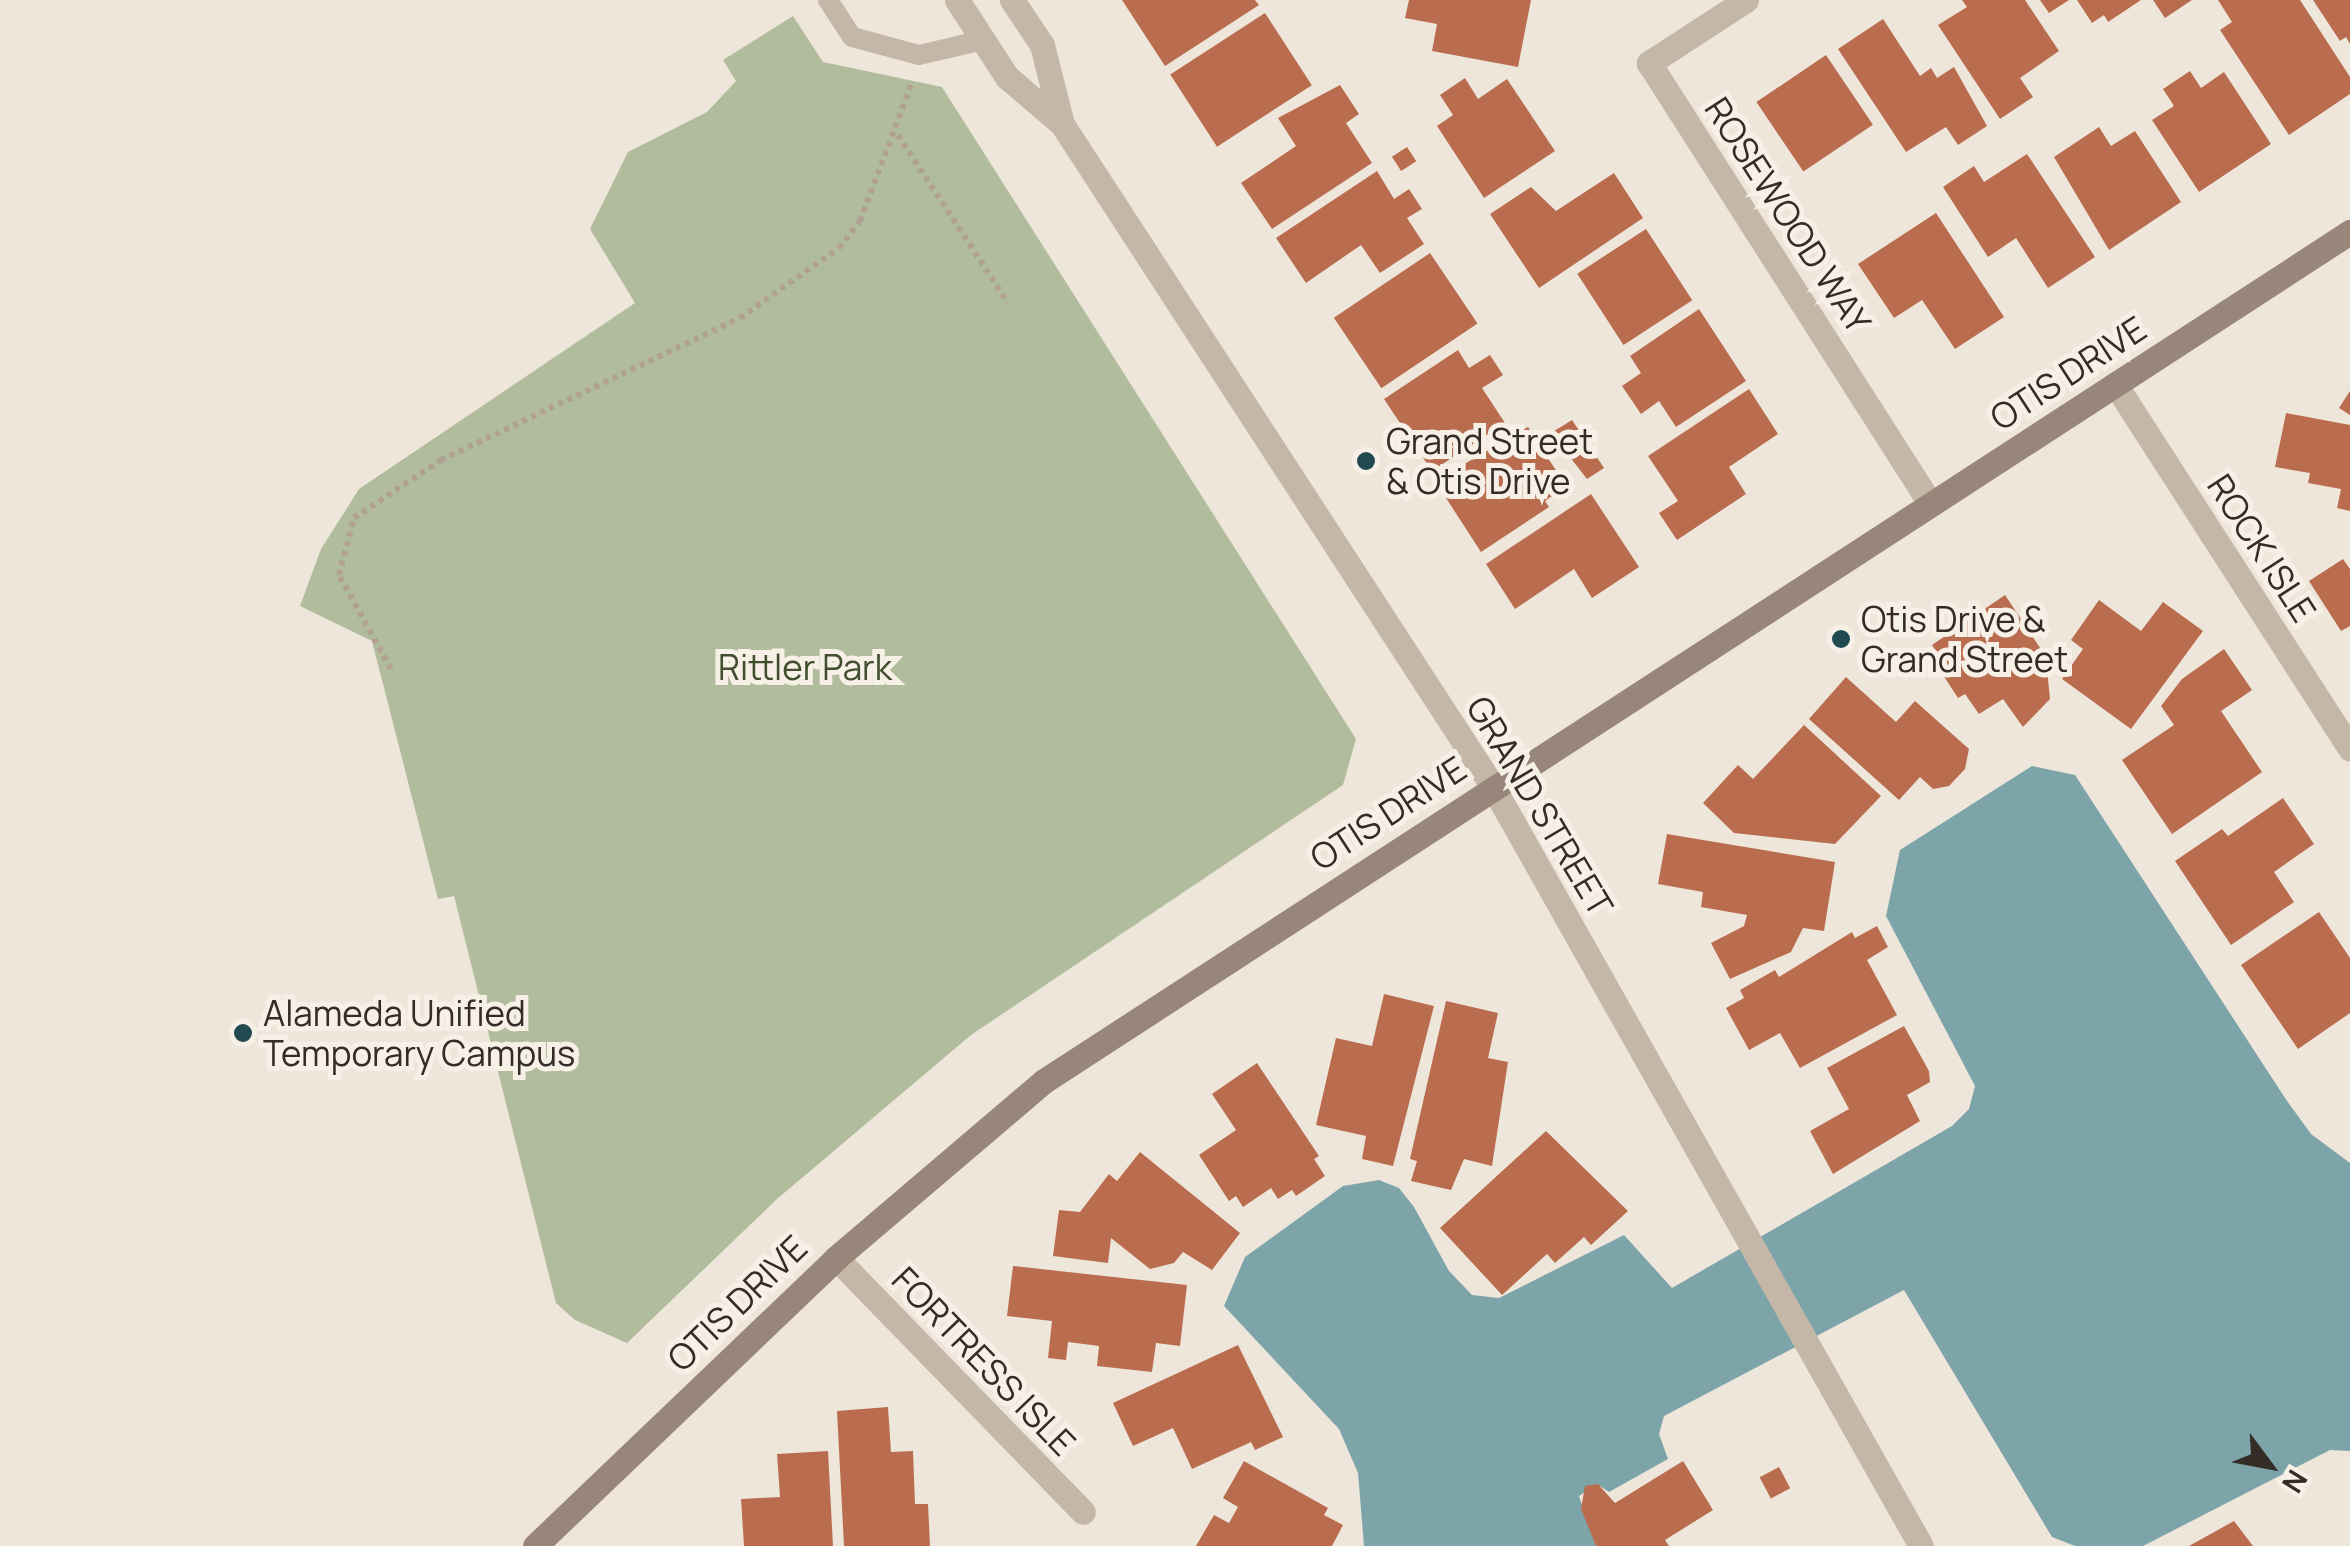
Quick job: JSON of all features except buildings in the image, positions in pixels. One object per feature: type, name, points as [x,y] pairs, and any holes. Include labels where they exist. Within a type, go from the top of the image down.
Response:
[{"type":"main road","name":"OTIS DRIVE","points":[[535,1546],[836,1258],[1044,1081],[2350,232]]},
{"type":"street","name":"GRAND STREET","points":[[957,0],[1007,77],[1062,124],[1494,786],[1921,1546]]},
{"type":"street","name":"GRAND STREET","points":[[1012,0],[1042,45],[1062,124]]},
{"type":"street","name":"ROSEWOOD WAY","points":[[1746,0],[1649,63],[1930,502]]},
{"type":"street","name":"ROCK ISLE","points":[[2115,384],[2350,750]]},
{"type":"street","name":"FORTRESS ISLE","points":[[836,1258],[1083,1512]]},
{"type":"lane","points":[[828,0],[852,36],[919,55],[983,40]]},
{"type":"path","points":[[391,668],[339,575],[354,518],[441,460],[740,318],[825,258],[860,221],[898,134],[919,55]]},
{"type":"path","points":[[898,134],[1008,304]]},
{"type":"green space","name":"Rittler Park","points":[[793,16],[823,62],[942,87],[1356,739],[1343,785],[971,1035],[777,1199],[627,1343],[575,1320],[556,1303],[454,896],[438,899],[372,641],[300,606],[321,549],[359,489],[635,303],[590,229],[628,152],[707,112],[736,81],[723,60]]},
{"type":"water","points":[[2032,766],[2075,775],[2285,1098],[2311,1134],[2350,1163],[2350,1451],[2330,1450],[2143,1546],[2075,1546],[2052,1537],[1904,1290],[1664,1416],[1659,1434],[1668,1459],[1609,1492],[1597,1484],[1579,1496],[1596,1546],[1364,1546],[1358,1473],[1339,1429],[1224,1306],[1245,1257],[1343,1186],[1379,1180],[1399,1188],[1414,1207],[1449,1271],[1472,1295],[1499,1298],[1624,1235],[1672,1288],[1952,1126],[1969,1109],[1975,1086],[1886,916],[1900,850]]},
{"type":"place","name":"Grand Street & Otis Drive","points":[[1366,461]]},
{"type":"place","name":"Otis Drive & Grand Street","points":[[1841,639]]},
{"type":"place","name":"Alameda Unified Temporary Campus","points":[[243,1033]]}]
